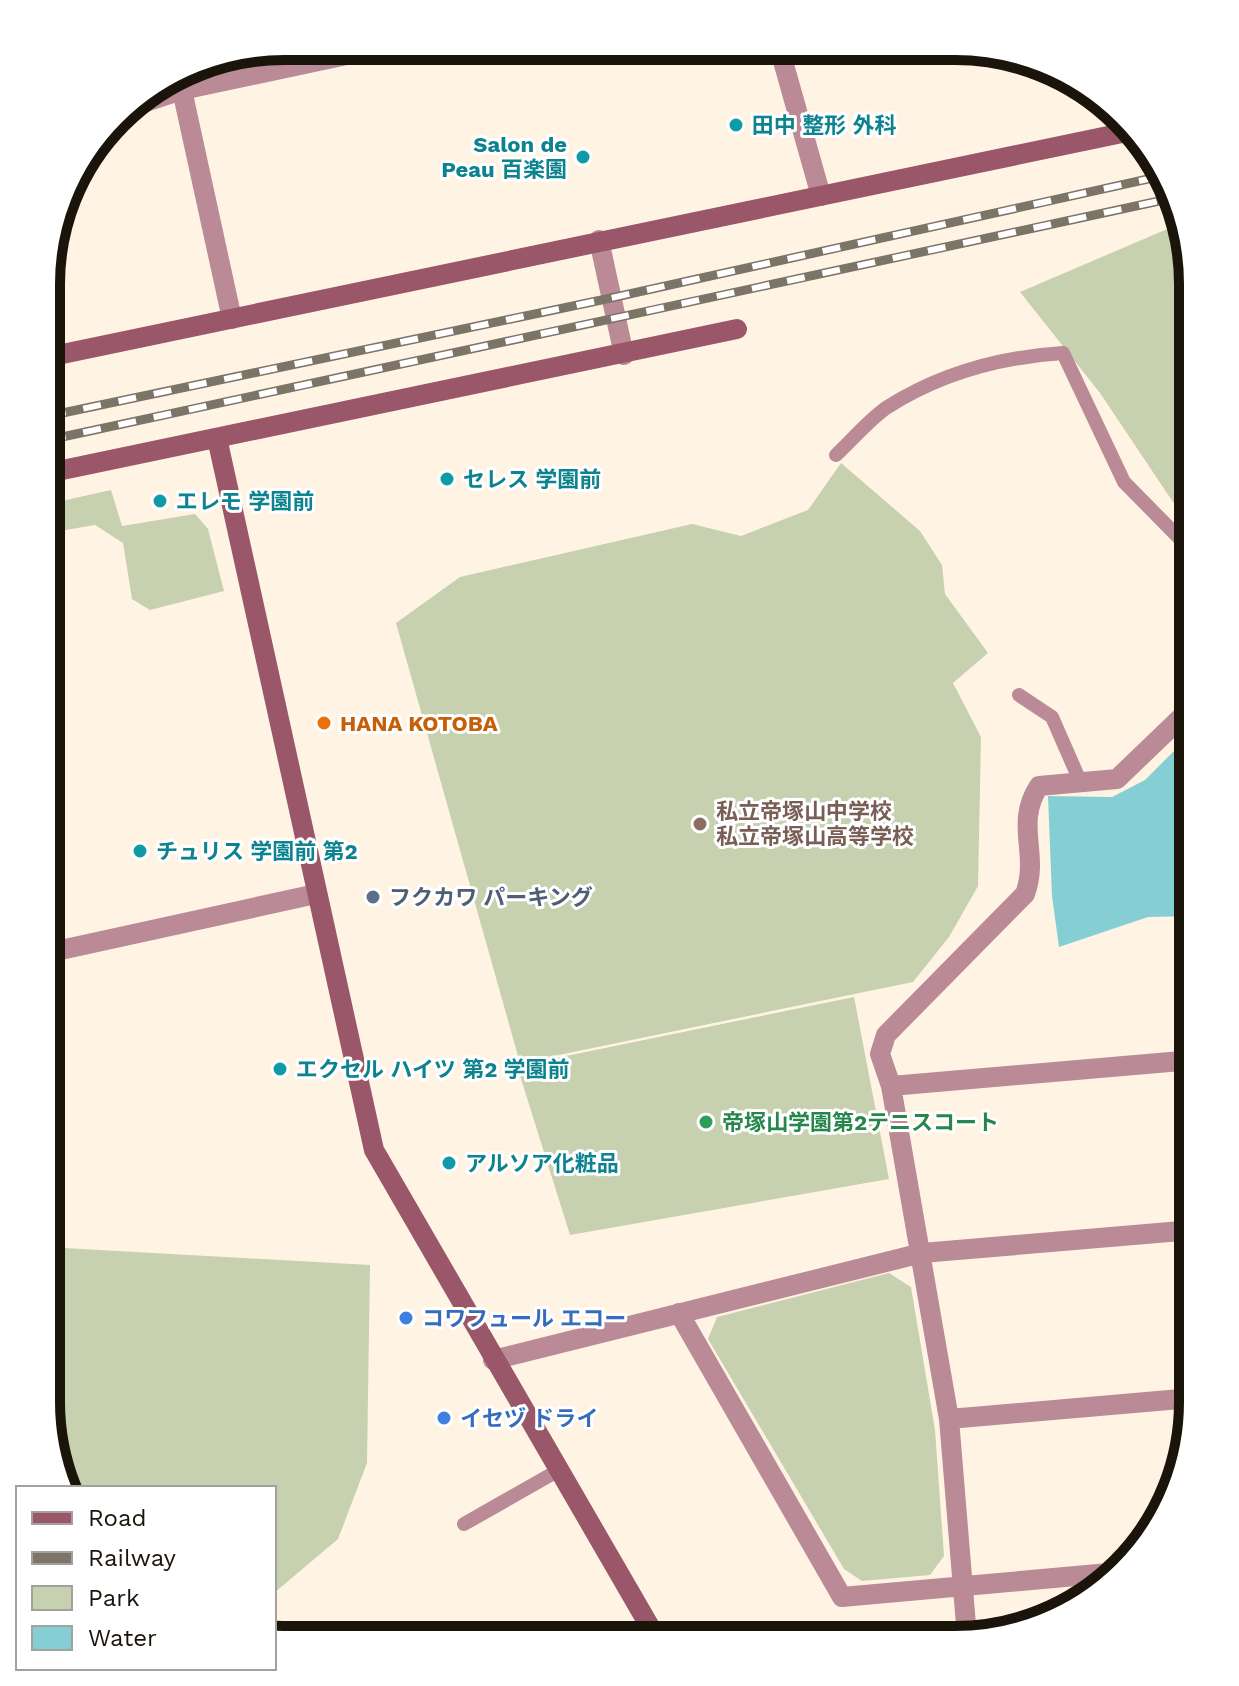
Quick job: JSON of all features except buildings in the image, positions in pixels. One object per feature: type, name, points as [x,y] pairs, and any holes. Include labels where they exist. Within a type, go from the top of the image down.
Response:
[{"type":"street","points":[[186,83],[298,60]]},
{"type":"street","points":[[783,60],[821,196]]},
{"type":"street","points":[[179,86],[232,319]]},
{"type":"street","points":[[60,355],[1120,133]]},
{"type":"street","points":[[599,240],[624,355]]},
{"type":"street","points":[[60,471],[737,329]]},
{"type":"street","points":[[217,438],[255,599],[316,894],[374,1150],[649,1626]]},
{"type":"street","points":[[966,1625],[949,1419],[891,1086],[880,1054],[886,1035],[1025,894],[1031,879],[1027,804],[1039,786],[1117,779],[1179,719]]},
{"type":"street","points":[[60,950],[316,894]]},
{"type":"street","points":[[891,1086],[1179,1061]]},
{"type":"street","points":[[493,1360],[922,1253],[1179,1231]]},
{"type":"street","points":[[679,1313],[842,1597],[1098,1574]]},
{"type":"street","points":[[949,1419],[1179,1399]]},
{"type":"lane","points":[[836,455],[885,409],[951,375],[1018,356],[1063,353],[1124,482],[1179,538]]},
{"type":"lane","points":[[1019,695],[1052,717],[1080,781]]},
{"type":"lane","points":[[464,1524],[559,1470]]},
{"type":"green space","points":[[1171,227],[1179,284],[1179,511],[1100,393],[1020,292]]},
{"type":"green space","name":"私立帝塚山中学校 私立帝塚山高等学校","points":[[841,463],[920,531],[942,565],[945,594],[988,653],[953,683],[981,737],[978,886],[949,937],[913,982],[520,1063],[396,623],[460,577],[692,524],[741,536],[808,510]]},
{"type":"green space","points":[[111,490],[122,526],[195,514],[208,529],[224,591],[150,610],[132,599],[123,543],[95,525],[60,531],[60,501]]},
{"type":"green space","name":"帝塚山学園第2テニスコート","points":[[854,997],[889,1179],[570,1235],[517,1066]]},
{"type":"green space","points":[[60,1248],[370,1265],[367,1463],[338,1539],[276,1591],[276,1486],[77,1486],[64,1446],[60,1417]]},
{"type":"green space","points":[[889,1273],[911,1287],[935,1430],[944,1556],[930,1575],[862,1581],[844,1569],[708,1339],[717,1317]]},
{"type":"water","points":[[1179,746],[1179,916],[1148,917],[1059,947],[1052,896],[1048,796],[1112,797],[1145,780]]},
{"type":"railway","points":[[60,413],[611,298],[1152,178]]},
{"type":"railway","points":[[60,437],[1162,200]]},
{"type":"place","name":"田中 整形 外科","points":[[736,125]]},
{"type":"place","name":"Salon de Peau 百楽園","points":[[583,157]]},
{"type":"place","name":"セレス 学園前","points":[[447,479]]},
{"type":"place","name":"エレモ 学園前","points":[[160,501]]},
{"type":"place","name":"HANA KOTOBA","points":[[324,723]]},
{"type":"place","name":"私立帝塚山中学校 私立帝塚山高等学校","points":[[700,824]]},
{"type":"place","name":"チュリス 学園前 第2","points":[[140,851]]},
{"type":"place","name":"フクカワ パーキング","points":[[373,897]]},
{"type":"place","name":"エクセル ハイツ 第2 学園前","points":[[280,1069]]},
{"type":"place","name":"帝塚山学園第2テニスコート","points":[[706,1122]]},
{"type":"place","name":"アルソア化粧品","points":[[449,1163]]},
{"type":"place","name":"コワフュール エコー","points":[[406,1318]]},
{"type":"place","name":"イセヅ ドライ","points":[[444,1418]]}]
